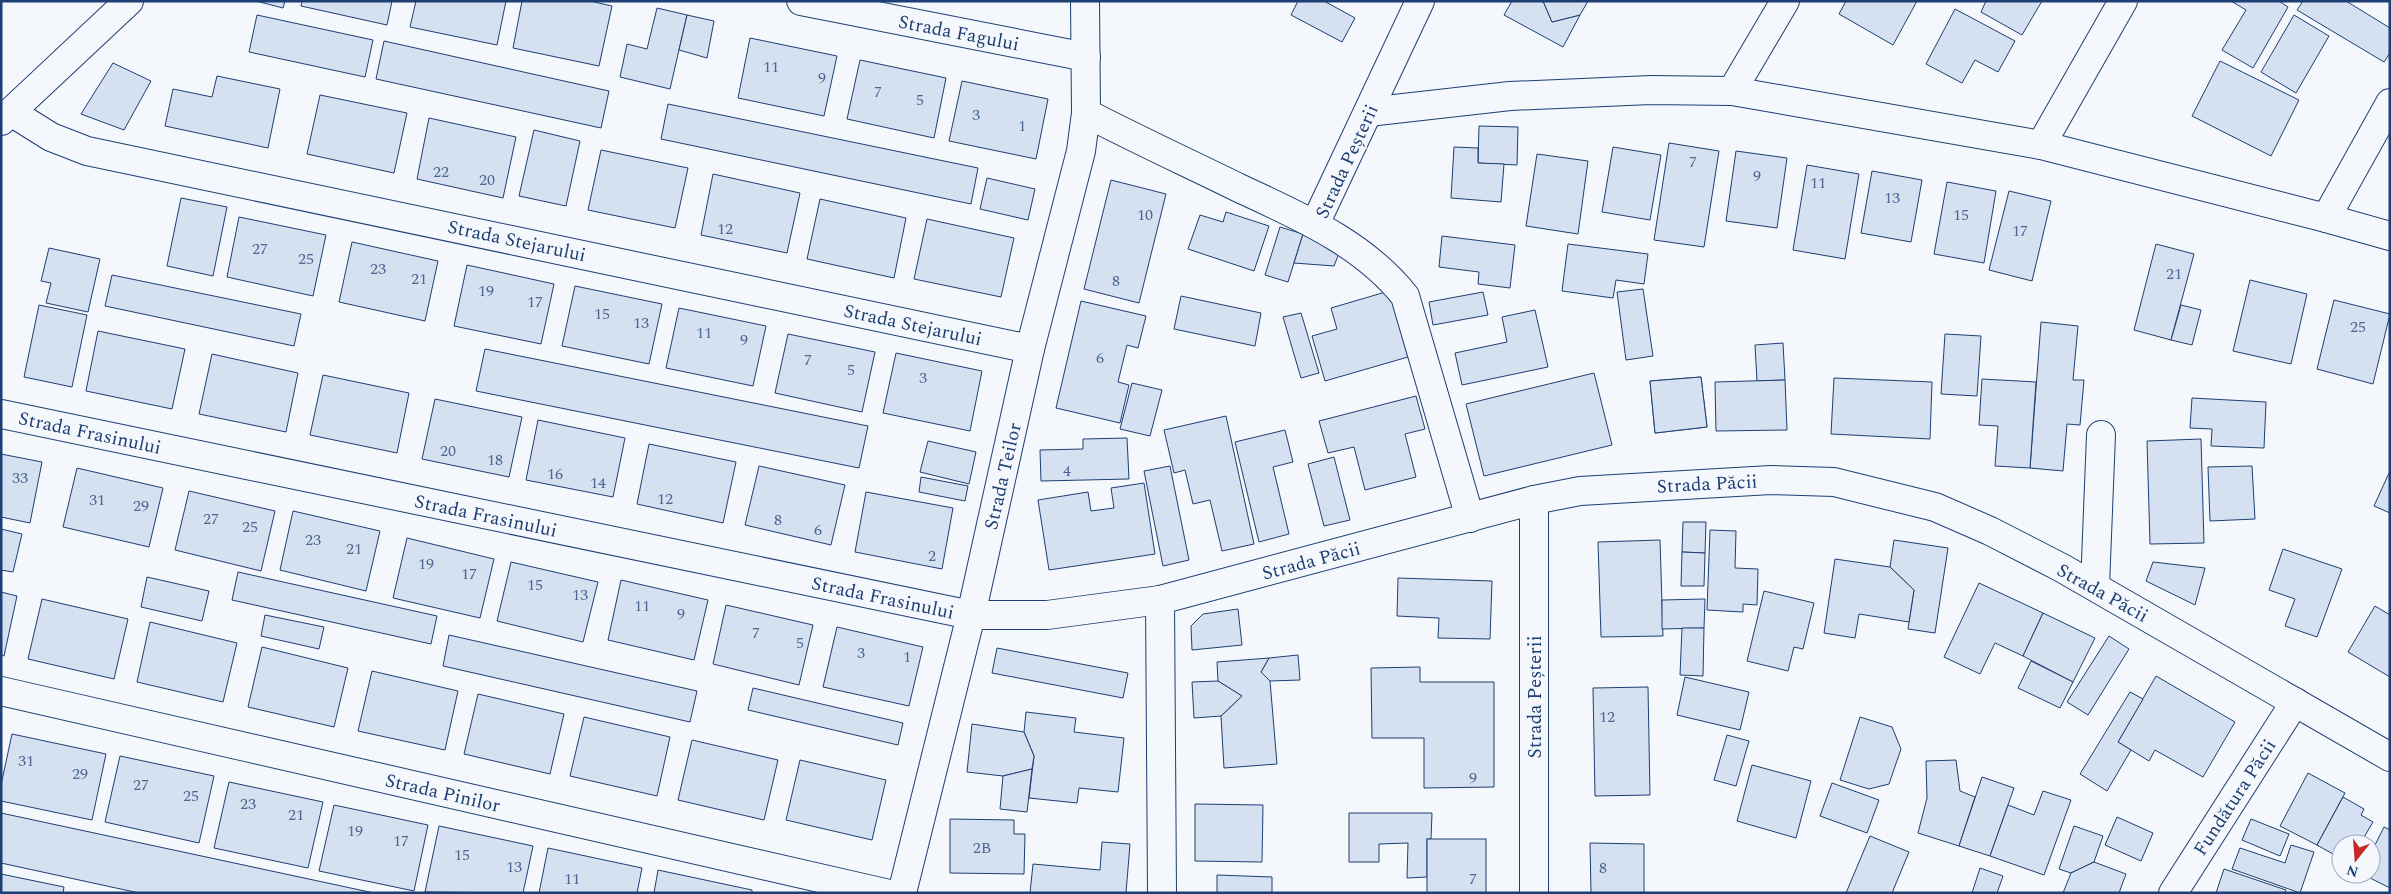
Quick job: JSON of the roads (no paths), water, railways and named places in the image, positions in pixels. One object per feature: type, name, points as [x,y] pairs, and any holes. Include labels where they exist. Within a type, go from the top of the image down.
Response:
[{"type":"street","points":[[6,116],[129,1]]},
{"type":"street","name":"Strada Fagului","points":[[801,1],[1086,57]]},
{"type":"street","name":"Strada Teilor","points":[[902,893],[971,615],[1030,349],[1081,151],[1086,113],[1085,1]]},
{"type":"street","name":"Strada Peșterii","points":[[1420,1],[1315,224],[1370,259],[1390,277],[1405,296],[1470,518]]},
{"type":"street","points":[[1732,91],[1785,1]]},
{"type":"street","points":[[2041,145],[2123,1]]},
{"type":"street","points":[[1368,112],[1510,96],[1651,90],[1732,91],[2041,145],[2390,236]]},
{"type":"street","points":[[2326,218],[2390,103]]},
{"type":"street","points":[[1086,113],[1315,224]]},
{"type":"street","name":"Strada Stejarului","points":[[6,116],[51,137],[87,150],[1030,349]]},
{"type":"street","name":"Strada Frasinului","points":[[1,414],[971,615]]},
{"type":"street","points":[[2095,586],[2101,435]]},
{"type":"street","name":"Strada Păcii","points":[[971,615],[1047,615],[1160,600],[1534,500],[1580,491],[1771,480],[1834,482],[1935,507],[1990,531],[2095,586],[2390,757]]},
{"type":"street","name":"Strada Peșterii","points":[[1534,500],[1534,893]]},
{"type":"street","points":[[1160,600],[1162,893]]},
{"type":"street","name":"Strada Pinilor","points":[[1,691],[885,893]]},
{"type":"street","name":"Fundătura Păcii","points":[[2173,893],[2295,702]]}]
